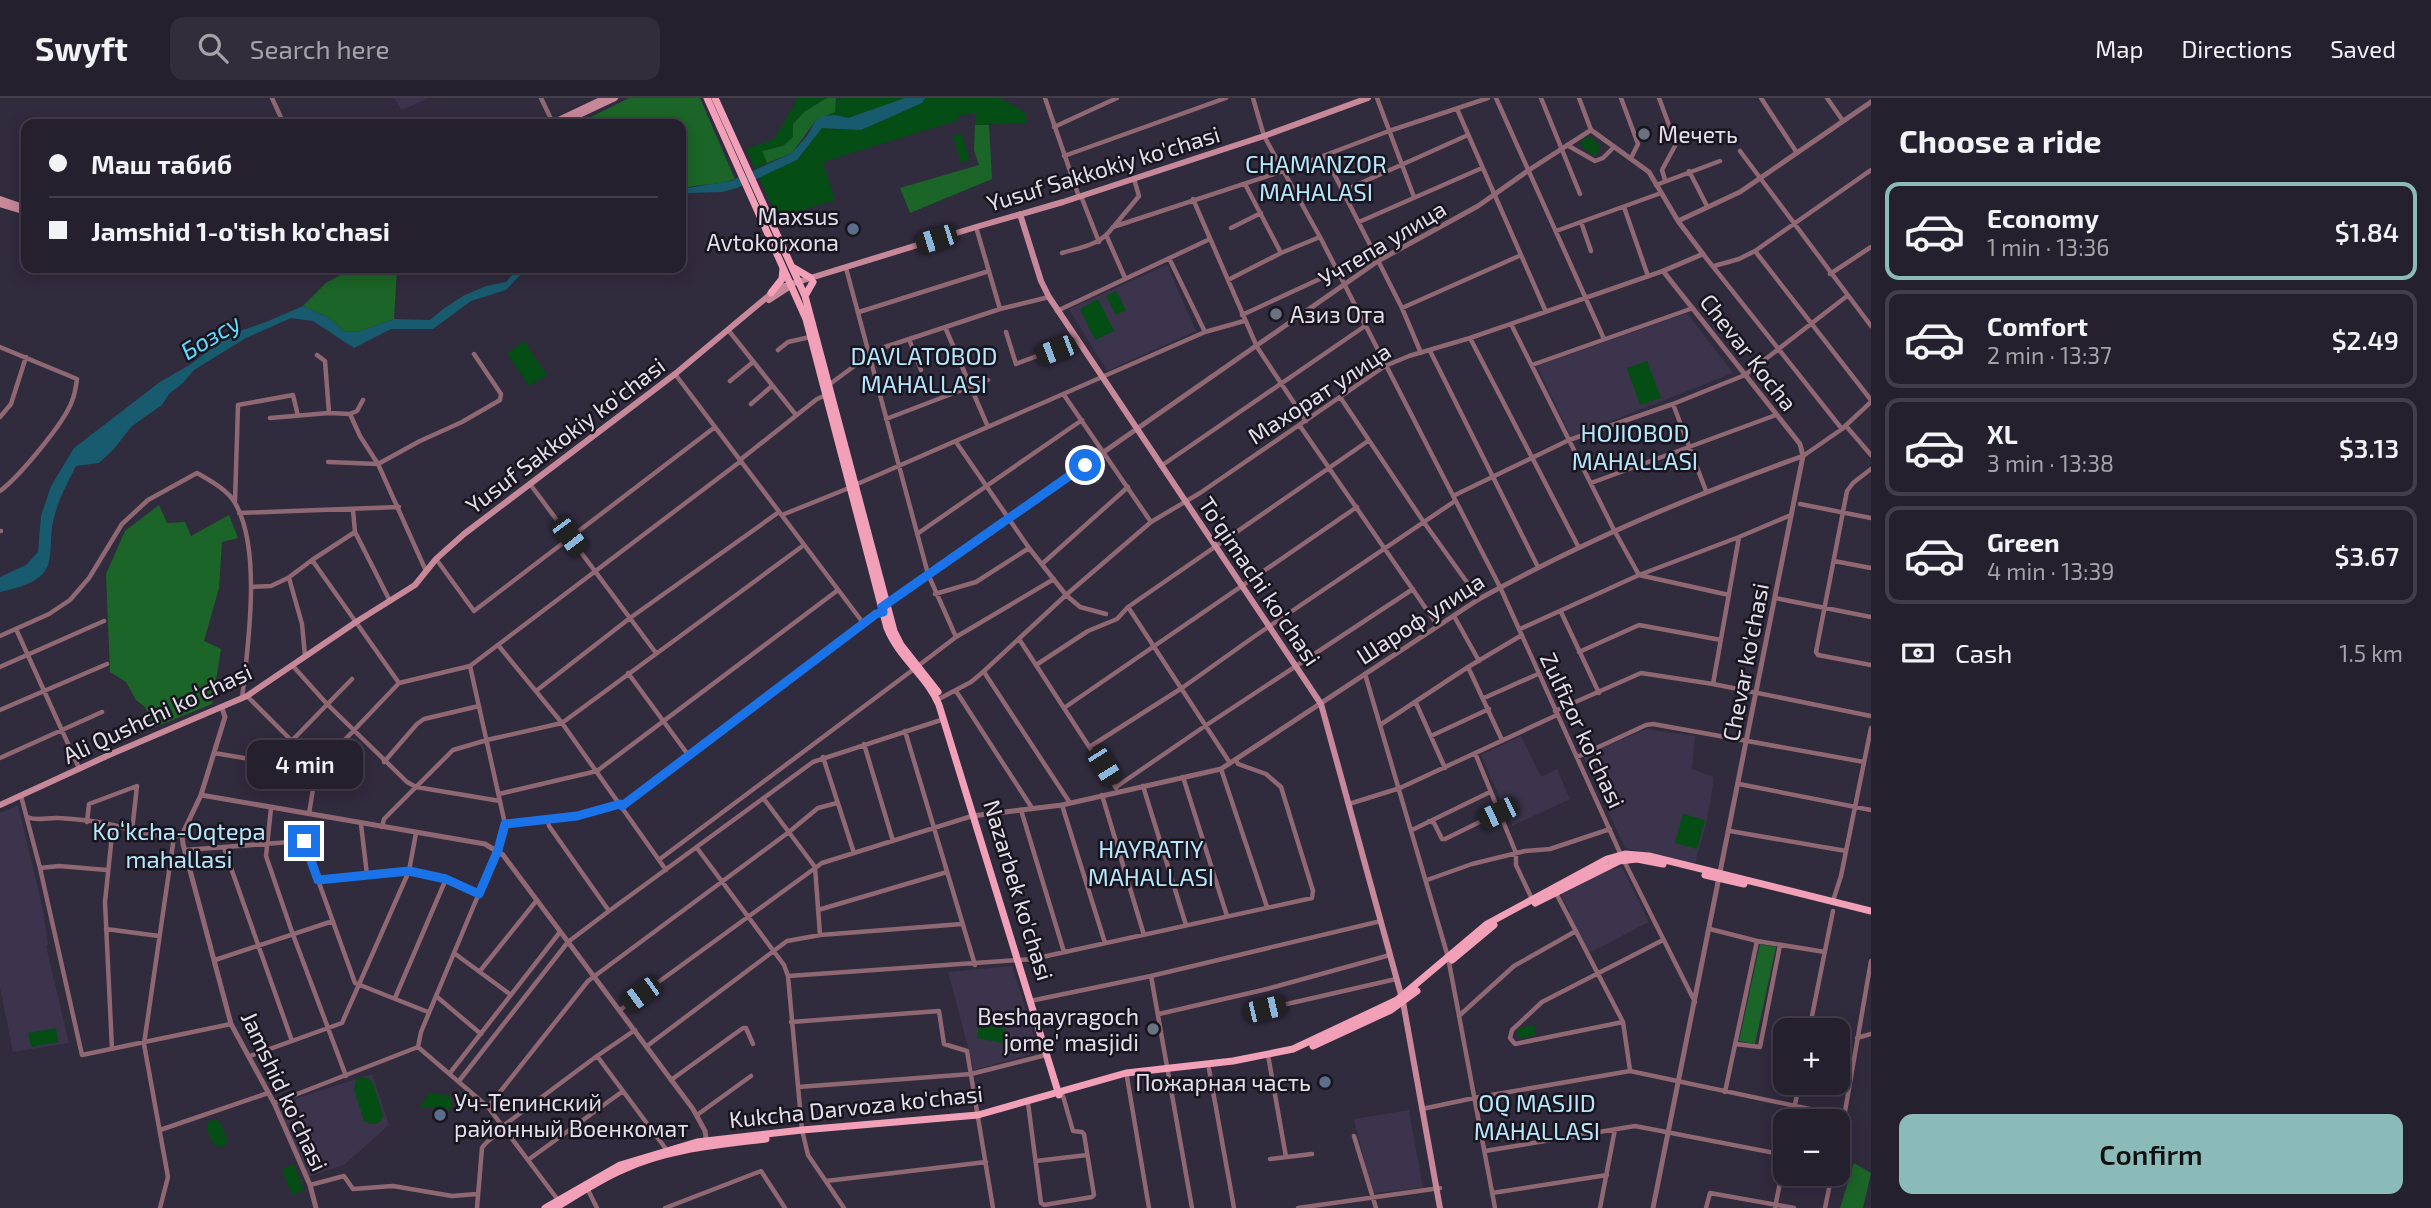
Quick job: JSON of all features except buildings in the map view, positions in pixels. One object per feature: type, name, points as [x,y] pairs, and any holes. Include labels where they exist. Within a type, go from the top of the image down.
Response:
[{"type":"main road","points":[[564,119],[605,98]]},
{"type":"main road","points":[[566,119],[615,98]]},
{"type":"main road","points":[[707,98],[726,131],[796,284],[853,486]]},
{"type":"main road","points":[[715,98],[726,131]]},
{"type":"main road","name":"Yusuf Sakkokiy ko'chasi","points":[[426,572],[436,559],[464,534],[675,374],[771,293],[841,273],[846,268],[976,226],[1080,197],[1264,136],[1368,98]]},
{"type":"main road","points":[[0,202],[21,208]]},
{"type":"main road","name":"To'qimachi ko'chasi","points":[[1020,214],[1041,283],[1057,311],[1321,704],[1404,1000],[1442,1208]]},
{"type":"main road","points":[[787,265],[812,280],[805,296]]},
{"type":"main road","points":[[771,293],[782,279],[787,265]]},
{"type":"main road","points":[[796,284],[805,296],[830,384],[853,486]]},
{"type":"main road","name":"Yusuf Sakkokiy ko'chasi","points":[[729,331],[780,292],[796,284]]},
{"type":"main road","name":"Nazarbek ko'chasi","points":[[853,486],[895,645],[939,699],[1061,1094]]},
{"type":"main road","name":"Ali Qushchi koʻchasi","points":[[0,805],[244,697],[415,585],[426,572]]},
{"type":"main road","name":"Kukcha Darvoza ko'chasi","points":[[545,1208],[557,1204],[621,1164],[666,1149],[802,1132],[979,1118],[1126,1073],[1209,1069],[1269,1057],[1306,1044],[1404,1000],[1487,924],[1607,859],[1649,856],[1871,913]]},
{"type":"main road","name":"Kukcha Darvoza ko'chasi","points":[[1449,960],[1489,928],[1622,857]]},
{"type":"main road","name":"Kukcha Darvoza ko'chasi","points":[[1721,876],[1833,901],[1871,913]]},
{"type":"main road","name":"Kukcha Darvoza ko'chasi","points":[[1061,1094],[1127,1077],[1269,1057]]},
{"type":"main road","name":"Kukcha Darvoza ko'chasi","points":[[586,1186],[634,1165],[707,1143]]},
{"type":"street","points":[[272,98],[282,119]]},
{"type":"street","points":[[541,98],[552,119]]},
{"type":"street","points":[[1045,98],[1064,156],[1099,242]]},
{"type":"street","points":[[1054,127],[1117,98]]},
{"type":"street","points":[[1064,156],[1226,98]]},
{"type":"street","name":"Zulfizor ko'chasi","points":[[1253,98],[1264,136],[1320,237],[1500,587],[1622,857],[1695,1003]]},
{"type":"street","points":[[1377,98],[1414,197]]},
{"type":"street","points":[[1113,227],[1283,171],[1389,131],[1488,98]]},
{"type":"street","points":[[1496,98],[1604,339]]},
{"type":"street","points":[[1541,98],[1564,147],[1580,194]]},
{"type":"street","points":[[1579,98],[1591,130],[1649,172],[1678,221],[1703,254],[1844,428],[1871,455]]},
{"type":"street","points":[[1621,98],[1638,144],[1631,158]]},
{"type":"street","points":[[1660,98],[1676,144],[1662,170],[1665,180]]},
{"type":"street","points":[[1761,98],[1797,153]]},
{"type":"street","points":[[1827,98],[1843,121]]},
{"type":"street","points":[[1678,221],[1740,192],[1871,102]]},
{"type":"street","points":[[1457,109],[1519,256],[1546,312]]},
{"type":"street","name":"Учтепа улица","points":[[885,608],[1008,517],[1378,261],[1478,206],[1591,130]]},
{"type":"street","points":[[1343,191],[1468,135]]},
{"type":"street","points":[[1564,147],[1595,161],[1603,158],[1614,147]]},
{"type":"street","points":[[1740,151],[1830,274],[1869,318],[1871,326]]},
{"type":"street","points":[[1325,156],[1422,353]]},
{"type":"street","points":[[1656,185],[1720,161]]},
{"type":"street","points":[[1359,222],[1482,168]]},
{"type":"street","points":[[1713,266],[1739,259],[1755,251],[1871,170]]},
{"type":"street","points":[[1689,171],[1707,206]]},
{"type":"street","points":[[1062,253],[1107,237],[1139,196],[1134,179]]},
{"type":"street","points":[[1245,184],[1281,253]]},
{"type":"street","points":[[1556,231],[1661,193]]},
{"type":"street","points":[[1193,199],[1257,347],[1306,421]]},
{"type":"street","points":[[1624,207],[1647,276]]},
{"type":"street","points":[[1231,228],[1261,214]]},
{"type":"street","points":[[1581,222],[1591,251]]},
{"type":"street","points":[[976,226],[1000,309]]},
{"type":"street","points":[[1107,237],[1125,278]]},
{"type":"street","points":[[1228,279],[1320,237]]},
{"type":"street","points":[[1057,311],[1210,239]]},
{"type":"street","points":[[1830,274],[1871,247]]},
{"type":"street","points":[[1755,251],[1871,401]]},
{"type":"street","name":"Махорат улица","points":[[939,699],[984,672],[1066,595],[1151,522],[1300,426],[1385,366],[1663,271],[1703,254]]},
{"type":"street","points":[[1402,308],[1519,256]]},
{"type":"street","points":[[1169,258],[1205,332]]},
{"type":"street","points":[[846,268],[928,574],[956,637]]},
{"type":"street","points":[[859,312],[989,271]]},
{"type":"street","points":[[536,691],[630,618],[780,513],[899,467],[1205,332],[1243,318],[1337,271]]},
{"type":"street","name":"Chevar Kocha","points":[[1663,271],[1800,444],[1803,456]]},
{"type":"street","points":[[1091,746],[1182,688],[1454,499],[1569,440],[1673,404],[1745,375],[1847,296]]},
{"type":"street","points":[[830,384],[876,350],[1000,309],[1049,297]]},
{"type":"street","points":[[1532,365],[1693,308]]},
{"type":"street","points":[[1511,324],[1639,575],[1729,596]]},
{"type":"street","points":[[1161,466],[1365,326]]},
{"type":"street","points":[[945,327],[988,427]]},
{"type":"street","points":[[729,331],[796,415]]},
{"type":"street","points":[[1006,332],[1014,363],[1019,364],[1077,341]]},
{"type":"street","points":[[778,350],[789,342],[811,337]]},
{"type":"street","points":[[1470,338],[1578,546]]},
{"type":"street","points":[[909,339],[921,370]]},
{"type":"street","points":[[0,347],[76,377],[72,403],[13,482],[0,491]]},
{"type":"street","points":[[1430,351],[1538,567]]},
{"type":"street","points":[[328,462],[379,464],[500,400],[501,394],[474,354]]},
{"type":"street","points":[[317,355],[325,361],[328,413]]},
{"type":"street","points":[[0,417],[11,404],[26,357]]},
{"type":"street","points":[[730,381],[753,362]]},
{"type":"street","points":[[675,374],[864,624]]},
{"type":"street","points":[[886,419],[988,380]]},
{"type":"street","points":[[751,404],[772,386]]},
{"type":"street","points":[[292,741],[244,697],[251,587],[247,544],[235,502],[238,405],[293,395],[298,416]]},
{"type":"street","points":[[309,815],[316,770],[399,683],[470,666],[740,461],[817,399],[827,395]]},
{"type":"street","points":[[1064,395],[1151,522]]},
{"type":"street","points":[[1340,397],[1479,599]]},
{"type":"street","points":[[270,418],[350,414],[357,411],[363,400]]},
{"type":"street","name":"Шароф улица","points":[[974,816],[1070,803],[1116,789],[1143,786],[1221,769],[1500,587],[1614,530],[1706,491],[1803,456],[1844,428],[1871,401]]},
{"type":"street","points":[[1673,404],[1706,491]]},
{"type":"street","points":[[350,414],[360,436],[379,464],[426,572]]},
{"type":"street","points":[[1591,483],[1776,415]]},
{"type":"street","points":[[917,534],[1082,420]]},
{"type":"street","points":[[1300,426],[1438,626]]},
{"type":"street","points":[[436,559],[474,611],[715,427]]},
{"type":"street","points":[[1036,665],[1088,631],[1117,620],[1128,607],[1368,441]]},
{"type":"street","points":[[956,442],[1028,548],[1066,595],[1080,607],[1106,614]]},
{"type":"street","name":"Chevar ko'chasi","points":[[1721,876],[1803,456]]},
{"type":"street","points":[[1871,469],[1849,486],[1816,649],[1818,655],[1871,665]]},
{"type":"street","points":[[0,636],[70,600],[89,578],[122,524],[148,500],[192,474],[197,473],[235,502]]},
{"type":"street","points":[[530,484],[656,653]]},
{"type":"street","points":[[1042,564],[1128,487]]},
{"type":"street","points":[[1800,504],[1871,518]]},
{"type":"street","points":[[238,513],[398,507]]},
{"type":"street","points":[[1064,708],[1357,507]]},
{"type":"street","points":[[353,509],[355,532],[390,601]]},
{"type":"street","points":[[1380,725],[1521,632],[1561,611],[1639,575],[1791,515]]},
{"type":"street","points":[[251,587],[271,586],[289,578],[355,532]]},
{"type":"street","points":[[1713,684],[1739,537]]},
{"type":"street","points":[[382,827],[384,819],[453,750],[562,723],[804,545]]},
{"type":"street","points":[[935,593],[976,582],[1028,548]]},
{"type":"street","points":[[312,560],[399,683]]},
{"type":"street","points":[[1834,561],[1871,568]]},
{"type":"street","points":[[289,578],[302,624],[305,656]]},
{"type":"street","points":[[660,859],[956,637],[1054,579]]},
{"type":"street","points":[[1019,639],[1091,746],[1116,789],[1205,726],[1413,589]]},
{"type":"street","points":[[499,794],[597,771],[838,590]]},
{"type":"street","points":[[1775,598],[1871,617]]},
{"type":"street","points":[[788,976],[1018,961],[1312,898],[1313,891],[1281,787],[1266,774],[1233,762],[1205,726],[1128,607]]},
{"type":"street","points":[[505,824],[577,816],[621,805],[885,608]]},
{"type":"street","points":[[1561,611],[1599,693]]},
{"type":"street","points":[[1454,615],[1479,661]]},
{"type":"street","points":[[0,667],[104,621]]},
{"type":"street","points":[[1579,652],[1639,625],[1721,640]]},
{"type":"street","points":[[16,629],[79,768]]},
{"type":"street","points":[[498,645],[562,723],[666,870]]},
{"type":"street","points":[[0,709],[107,664]]},
{"type":"street","points":[[292,665],[384,762],[407,782],[416,787],[500,801]]},
{"type":"street","points":[[418,1047],[428,1012],[498,850],[505,824],[470,666]]},
{"type":"street","points":[[1468,667],[1502,740]]},
{"type":"street","points":[[984,672],[1070,803]]},
{"type":"street","points":[[628,673],[689,756]]},
{"type":"street","points":[[1349,804],[1400,788],[1445,768],[1641,673],[1713,684],[1871,716]]},
{"type":"street","points":[[1365,674],[1449,960],[1495,1208]]},
{"type":"street","points":[[1484,698],[1538,674]]},
{"type":"street","points":[[271,763],[352,679]]},
{"type":"street","points":[[956,691],[1032,808]]},
{"type":"street","points":[[1416,703],[1445,768]]},
{"type":"street","points":[[384,762],[416,724],[424,719],[479,706]]},
{"type":"street","points":[[27,817],[40,821],[57,818],[113,825],[132,831],[174,837],[182,835],[201,795],[225,717],[222,708]]},
{"type":"street","points":[[1431,736],[1489,709]]},
{"type":"street","points":[[0,758],[102,712]]},
{"type":"street","points":[[459,1081],[568,942],[609,911],[823,757],[945,719]]},
{"type":"street","points":[[1577,757],[1650,723],[1864,762]]},
{"type":"street","points":[[1833,901],[1847,851],[1871,728]]},
{"type":"street","points":[[905,731],[975,965]]},
{"type":"street","points":[[864,744],[893,841]]},
{"type":"street","points":[[214,753],[316,770]]},
{"type":"street","points":[[1475,753],[1516,853],[1516,865],[1532,899]]},
{"type":"street","points":[[823,757],[854,853]]},
{"type":"street","points":[[1221,769],[1267,907]]},
{"type":"street","points":[[1183,777],[1227,916]]},
{"type":"street","points":[[1739,784],[1871,810]]},
{"type":"street","points":[[87,822],[89,804],[137,786],[132,831]]},
{"type":"street","points":[[1143,786],[1186,925]]},
{"type":"street","points":[[1412,831],[1490,792]]},
{"type":"street","points":[[201,795],[485,844],[498,850],[697,1115],[705,1131],[707,1143]]},
{"type":"street","points":[[1102,795],[1144,935]]},
{"type":"street","points":[[22,796],[82,1055],[231,1024]]},
{"type":"street","points":[[764,799],[815,867],[820,935]]},
{"type":"street","points":[[488,1107],[587,981],[818,808],[837,803]]},
{"type":"street","points":[[1062,804],[1105,943]]},
{"type":"street","points":[[271,808],[267,856],[346,1076]]},
{"type":"street","points":[[1021,810],[1064,952]]},
{"type":"street","points":[[1429,821],[1434,823],[1442,839],[1445,839],[1498,813]]},
{"type":"street","points":[[620,1010],[815,867],[974,816]]},
{"type":"street","points":[[548,820],[549,826],[609,911]]},
{"type":"street","points":[[362,824],[367,875]]},
{"type":"street","points":[[111,1049],[105,902],[113,825]]},
{"type":"street","points":[[1427,880],[1472,864],[1525,850],[1550,849],[1609,829]]},
{"type":"street","points":[[1730,831],[1847,851]]},
{"type":"street","points":[[250,1055],[342,1023],[409,871],[416,832]]},
{"type":"street","name":"Jamshid ko'chasi","points":[[182,835],[231,1024],[269,1092],[310,1185],[316,1208]]},
{"type":"street","points":[[160,1208],[168,1177],[144,1044],[174,837]]},
{"type":"street","points":[[184,849],[304,841],[355,983],[428,1012]]},
{"type":"street","points":[[224,848],[292,1041]]},
{"type":"street","points":[[697,848],[775,950],[788,976],[802,1132],[808,1155],[844,1208]]},
{"type":"street","points":[[40,868],[59,866],[107,870]]},
{"type":"street","points":[[318,880],[409,871],[446,879],[479,894]]},
{"type":"street","points":[[818,910],[947,872]]},
{"type":"street","points":[[1653,1208],[1721,876]]},
{"type":"street","points":[[395,998],[446,879]]},
{"type":"street","points":[[1556,892],[1623,1022],[1630,1071]]},
{"type":"street","points":[[480,971],[537,900]]},
{"type":"street","points":[[1812,1018],[1833,911]]},
{"type":"street","points":[[215,960],[333,921]]},
{"type":"street","points":[[1030,1000],[1151,975],[1381,921]]},
{"type":"street","points":[[647,1046],[788,941],[820,935],[962,924]]},
{"type":"street","points":[[106,929],[159,936]]},
{"type":"street","points":[[1710,929],[1757,941],[1825,953]]},
{"type":"street","points":[[1460,1015],[1514,966],[1576,931]]},
{"type":"street","points":[[450,1073],[560,932]]},
{"type":"street","points":[[1623,1022],[1515,1044],[1510,1038],[1512,1030],[1542,1002],[1663,940]]},
{"type":"street","points":[[1725,1092],[1757,941]]},
{"type":"street","points":[[1736,1044],[1760,1047],[1780,945]]},
{"type":"street","points":[[454,953],[511,995]]},
{"type":"street","points":[[1159,1014],[1267,989],[1391,955]]},
{"type":"street","points":[[1844,1109],[1871,961]]},
{"type":"street","points":[[1151,975],[1192,1208]]},
{"type":"street","points":[[1265,1009],[1397,979]]},
{"type":"street","points":[[435,996],[481,1034]]},
{"type":"street","points":[[791,1022],[937,1010],[940,1013],[943,1041],[947,1045],[967,1051],[993,1208]]},
{"type":"street","points":[[671,1080],[743,1028],[746,1028],[752,1044]]},
{"type":"street","points":[[477,1208],[482,1148],[503,1126],[635,1030]]},
{"type":"street","points":[[1857,1038],[1871,1034]]},
{"type":"street","points":[[418,1047],[488,1107],[557,1204]]},
{"type":"street","points":[[274,1103],[418,1047]]},
{"type":"street","points":[[798,1087],[971,1074],[1047,1055]]},
{"type":"street","points":[[597,1056],[666,1149]]},
{"type":"street","points":[[1269,1057],[1286,1157]]},
{"type":"street","points":[[1209,1069],[1234,1208]]},
{"type":"street","points":[[1424,1109],[1630,1071],[1809,1109]]},
{"type":"street","points":[[697,1115],[751,1076]]},
{"type":"street","points":[[1127,1077],[1149,1208]]},
{"type":"street","points":[[528,1160],[623,1091]]},
{"type":"street","points":[[160,1130],[269,1092]]},
{"type":"street","points":[[1028,1105],[1041,1203],[1044,1205],[1093,1196],[1084,1133],[1073,1131],[1061,1094]]},
{"type":"street","points":[[1794,1109],[1797,1095]]},
{"type":"street","points":[[1485,1151],[1638,1126],[1773,1154]]},
{"type":"street","points":[[1600,1208],[1615,1129]]},
{"type":"street","points":[[1354,1136],[1376,1208]]},
{"type":"street","points":[[1270,1159],[1312,1154]]},
{"type":"street","points":[[1036,1161],[1087,1155]]},
{"type":"street","points":[[826,1181],[986,1161]]},
{"type":"street","points":[[665,1208],[761,1171],[783,1208]]},
{"type":"street","points":[[1492,1193],[1607,1175]]},
{"type":"street","points":[[310,1185],[344,1176],[353,1189],[393,1186],[452,1196],[477,1194]]},
{"type":"street","points":[[586,1186],[597,1208]]},
{"type":"street","points":[[1775,1206],[1779,1186]]},
{"type":"street","points":[[1825,1208],[1830,1186]]},
{"type":"street","points":[[1298,1208],[1438,1188]]},
{"type":"street","points":[[1706,1208],[1710,1193],[1794,1208]]},
{"type":"shaded area","points":[[394,98],[429,98],[402,110]]},
{"type":"shaded area","points":[[1167,265],[1196,331],[1107,371],[1069,309]]},
{"type":"shaded area","points":[[1687,313],[1733,373],[1571,437],[1537,366]]},
{"type":"shaded area","points":[[1647,729],[1695,736],[1692,769],[1714,777],[1707,821],[1695,863],[1625,848],[1583,756]]},
{"type":"shaded area","points":[[1521,736],[1541,777],[1557,769],[1570,799],[1512,826],[1481,755]]},
{"type":"shaded area","points":[[18,805],[43,910],[46,946],[69,1043],[13,1052],[0,987],[0,813]]},
{"type":"shaded area","points":[[1622,867],[1649,922],[1589,953],[1561,895],[1608,870]]},
{"type":"shaded area","points":[[1012,966],[1039,1052],[974,1070],[948,972]]},
{"type":"shaded area","points":[[372,1074],[389,1125],[344,1165],[308,1177],[276,1105]]},
{"type":"shaded area","points":[[1409,1110],[1423,1188],[1372,1193],[1354,1119]]},
{"type":"green space","points":[[629,98],[700,98],[735,179],[686,188],[686,119],[587,119]]},
{"type":"green space","points":[[795,98],[827,98],[804,112],[793,123],[793,137],[783,146],[763,151],[767,163],[755,169],[746,149],[774,139],[796,102]]},
{"type":"green space","points":[[827,98],[836,98],[835,112],[816,120],[792,153],[767,163],[762,151],[783,146],[793,137],[793,124],[804,112]]},
{"type":"green space","points":[[837,98],[905,98],[848,118],[824,116],[835,112]]},
{"type":"green space","points":[[925,98],[1000,98],[1025,112],[1027,123],[975,125],[975,113],[958,116],[959,120],[823,162],[835,200],[783,216],[775,213],[759,177],[797,160],[822,128],[861,130],[922,103]]},
{"type":"green space","points":[[975,125],[989,125],[992,179],[910,213],[900,188],[979,165],[974,150]]},
{"type":"green space","points":[[961,133],[970,160],[961,163],[953,136]]},
{"type":"green space","points":[[1585,138],[1592,138],[1600,146],[1598,154],[1592,155],[1581,146]]},
{"type":"green space","points":[[344,273],[397,273],[394,319],[361,331],[345,332],[328,317],[303,306],[326,283]]},
{"type":"green space","points":[[1116,291],[1126,310],[1116,315],[1106,296]]},
{"type":"green space","points":[[1098,299],[1114,331],[1095,340],[1080,309]]},
{"type":"green space","points":[[524,341],[547,375],[529,386],[507,353]]},
{"type":"green space","points":[[1647,361],[1661,398],[1640,405],[1627,368]]},
{"type":"green space","points":[[159,505],[167,523],[185,522],[191,536],[229,515],[238,538],[222,542],[219,588],[204,641],[221,649],[212,704],[155,727],[145,707],[136,700],[126,682],[110,672],[106,574],[125,531]]},
{"type":"green space","points":[[1683,814],[1705,820],[1697,849],[1675,843]]},
{"type":"green space","points":[[1760,944],[1776,947],[1755,1044],[1739,1041]]},
{"type":"green space","points":[[979,1024],[1006,1029],[1004,1043],[977,1038]]},
{"type":"green space","points":[[1534,1025],[1536,1035],[1519,1039],[1517,1029]]},
{"type":"green space","points":[[56,1028],[58,1042],[31,1047],[28,1033]]},
{"type":"green space","points":[[362,1077],[373,1083],[383,1115],[381,1121],[376,1124],[364,1121],[354,1089],[356,1080]]},
{"type":"green space","points":[[429,1093],[452,1098],[451,1110],[420,1107]]},
{"type":"green space","points":[[214,1119],[221,1123],[227,1140],[223,1147],[214,1145],[207,1130],[208,1122]]},
{"type":"green space","points":[[1854,1163],[1871,1173],[1863,1208],[1840,1208],[1847,1186],[1850,1186]]},
{"type":"green space","points":[[294,1164],[304,1190],[292,1195],[282,1169]]},
{"type":"water","points":[[905,98],[925,98],[922,103],[861,130],[822,128],[797,160],[737,188],[722,192],[689,193],[686,196],[686,188],[731,181],[792,153],[807,136],[816,120],[824,116],[848,118]]},
{"type":"water","name":"Бозсу","points":[[514,273],[522,273],[506,290],[471,301],[433,329],[391,329],[354,348],[313,321],[291,318],[246,338],[194,370],[169,394],[162,405],[132,426],[99,463],[76,466],[55,515],[47,568],[30,583],[0,592],[0,577],[26,565],[38,552],[41,516],[51,486],[74,448],[160,382],[191,364],[231,334],[303,306],[328,317],[345,332],[361,331],[394,319],[430,320],[463,296],[486,286],[506,282]]},
{"type":"place","name":"Мечеть","points":[[1644,134]]},
{"type":"place","name":"Maxsus Avtokorxona","points":[[853,229]]},
{"type":"place","name":"Азиз Ота","points":[[1276,314]]},
{"type":"place","name":"Beshqayragoch jome' masjidi","points":[[1153,1029]]},
{"type":"place","name":"Пожарная часть","points":[[1325,1082]]},
{"type":"place","name":"Уч-Тепинский районный Военкомат","points":[[440,1115]]},
{"type":"district","name":"CHAMANZOR MAHALASI","points":[[1316,177]]},
{"type":"district","name":"DAVLATOBOD MAHALLASI","points":[[924,369]]},
{"type":"district","name":"HOJIOBOD MAHALLASI","points":[[1635,446]]},
{"type":"district","name":"Koʻkcha-Oqtepa mahallasi","points":[[179,844]]},
{"type":"district","name":"HAYRATIY MAHALLASI","points":[[1151,862]]},
{"type":"district","name":"OQ MASJID MAHALLASI","points":[[1537,1116]]},
{"type":"route","points":[[304,841],[318,880],[409,871],[446,879],[479,894],[498,850],[505,824],[577,816],[620,804],[622,806],[876,614],[883,612],[882,607],[1085,465]]}]
